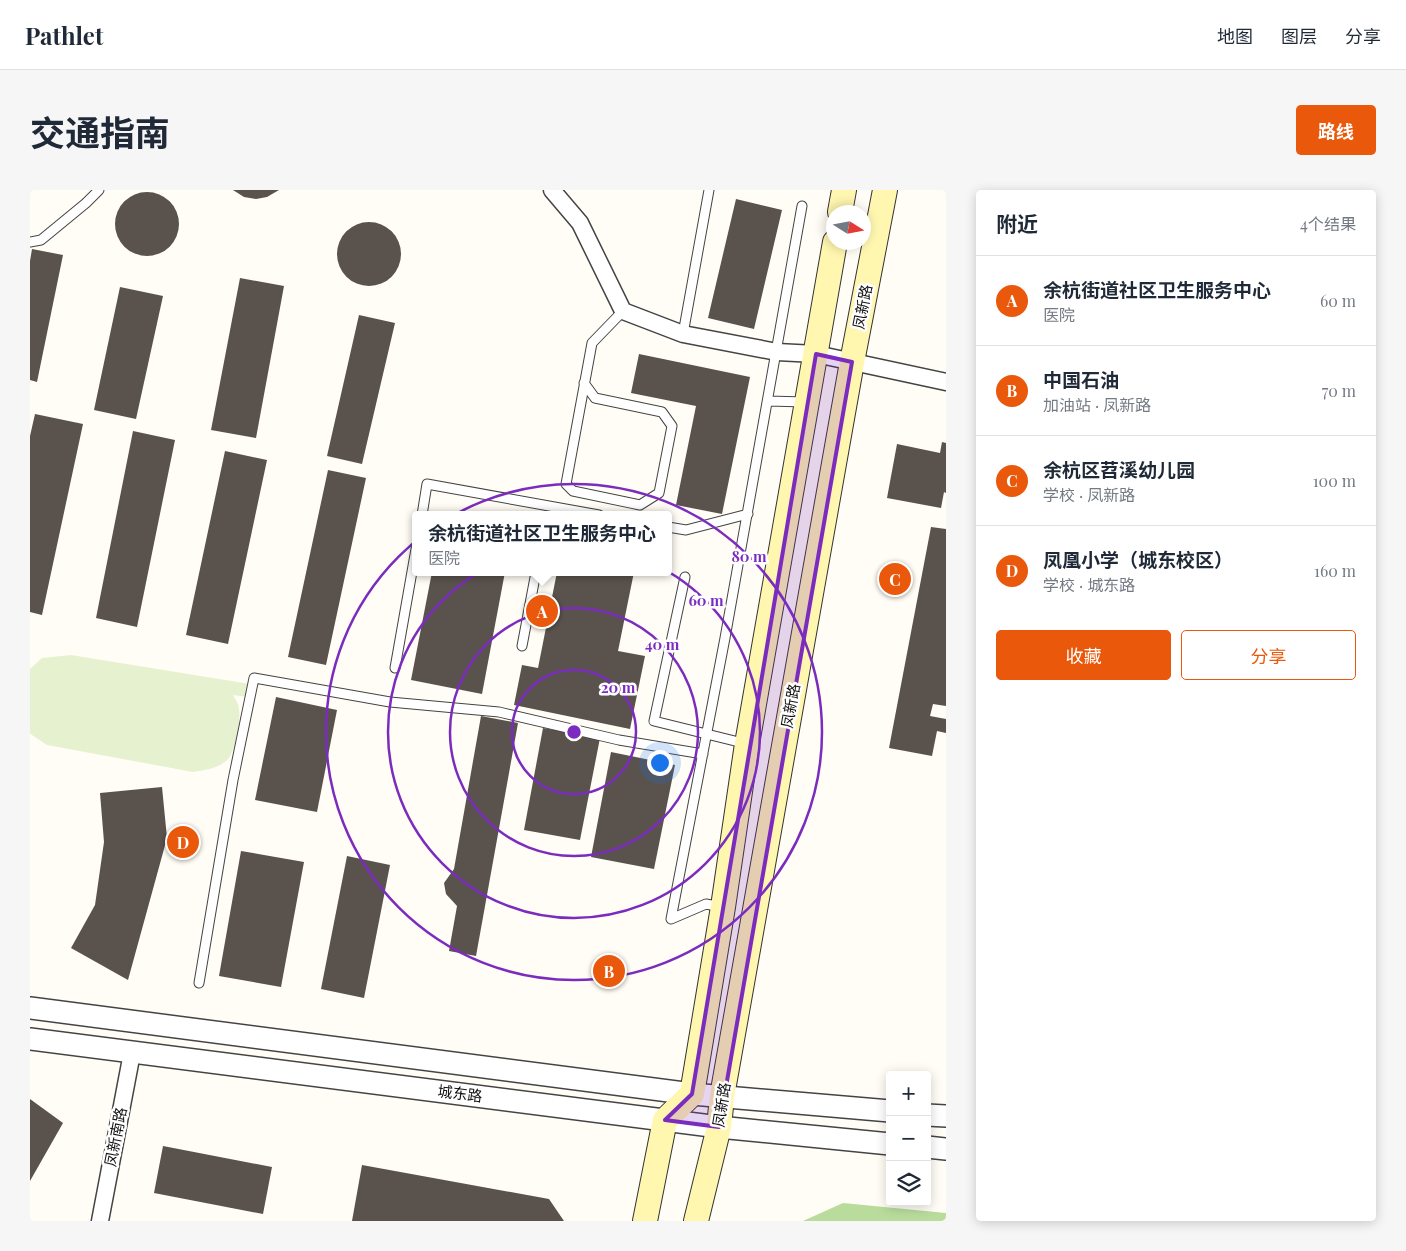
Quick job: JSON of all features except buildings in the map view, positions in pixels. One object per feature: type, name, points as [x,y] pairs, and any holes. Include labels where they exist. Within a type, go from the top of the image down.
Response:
[{"type":"main road","points":[[841,205],[844,190]]},
{"type":"main road","name":"凤新路","points":[[696,1221],[719,1127],[722,1096],[852,362],[885,190]]},
{"type":"main road","name":"凤新路","points":[[665,1120],[692,1094],[724,907],[747,744],[834,250]]},
{"type":"main road","points":[[645,1221],[665,1120]]},
{"type":"street","points":[[552,190],[580,223],[623,311],[683,334],[777,352],[816,354],[946,382]]},
{"type":"street","name":"城东路","points":[[30,1008],[692,1094],[886,1111]]},
{"type":"street","name":"城东路","points":[[30,1040],[719,1127],[886,1144]]},
{"type":"street","name":"凤新南路","points":[[100,1221],[132,1053]]},
{"type":"street","points":[[931,1115],[946,1116]]},
{"type":"street","points":[[931,1147],[946,1149]]},
{"type":"lane","points":[[30,242],[41,240],[99,190]]},
{"type":"lane","points":[[683,334],[709,190]]},
{"type":"lane","points":[[724,907],[706,904],[671,919],[748,514],[802,206]]},
{"type":"lane","points":[[584,383],[595,398],[662,412],[672,426],[659,493],[640,505],[574,491],[566,484],[584,383],[592,343],[623,311]]},
{"type":"lane","points":[[768,401],[806,402]]},
{"type":"lane","points":[[423,511],[427,484],[548,510]]},
{"type":"lane","points":[[672,528],[686,530],[748,514]]},
{"type":"lane","points":[[395,668],[412,572]]},
{"type":"lane","points":[[522,646],[535,576]]},
{"type":"lane","points":[[685,576],[654,721],[747,744]]},
{"type":"lane","points":[[199,983],[233,780],[254,678],[390,702],[499,712],[619,740],[703,754]]},
{"type":"highlighted area","points":[[816,354],[852,362],[719,1127],[665,1120],[692,1094]]},
{"type":"green space","points":[[71,655],[250,684],[248,697],[233,695],[239,707],[239,721],[235,745],[229,757],[222,764],[206,770],[193,772],[47,745],[30,733],[30,669],[42,658]]},
{"type":"green space","points":[[843,1203],[946,1213],[946,1221],[803,1221]]},
{"type":"place","name":"余杭区苕溪幼儿园","points":[[895,579]]},
{"type":"place","name":"余杭街道社区卫生服务中心","points":[[542,611]]},
{"type":"place","name":"凤凰小学（城东校区）","points":[[183,842]]},
{"type":"place","name":"中国石油","points":[[609,971]]}]
